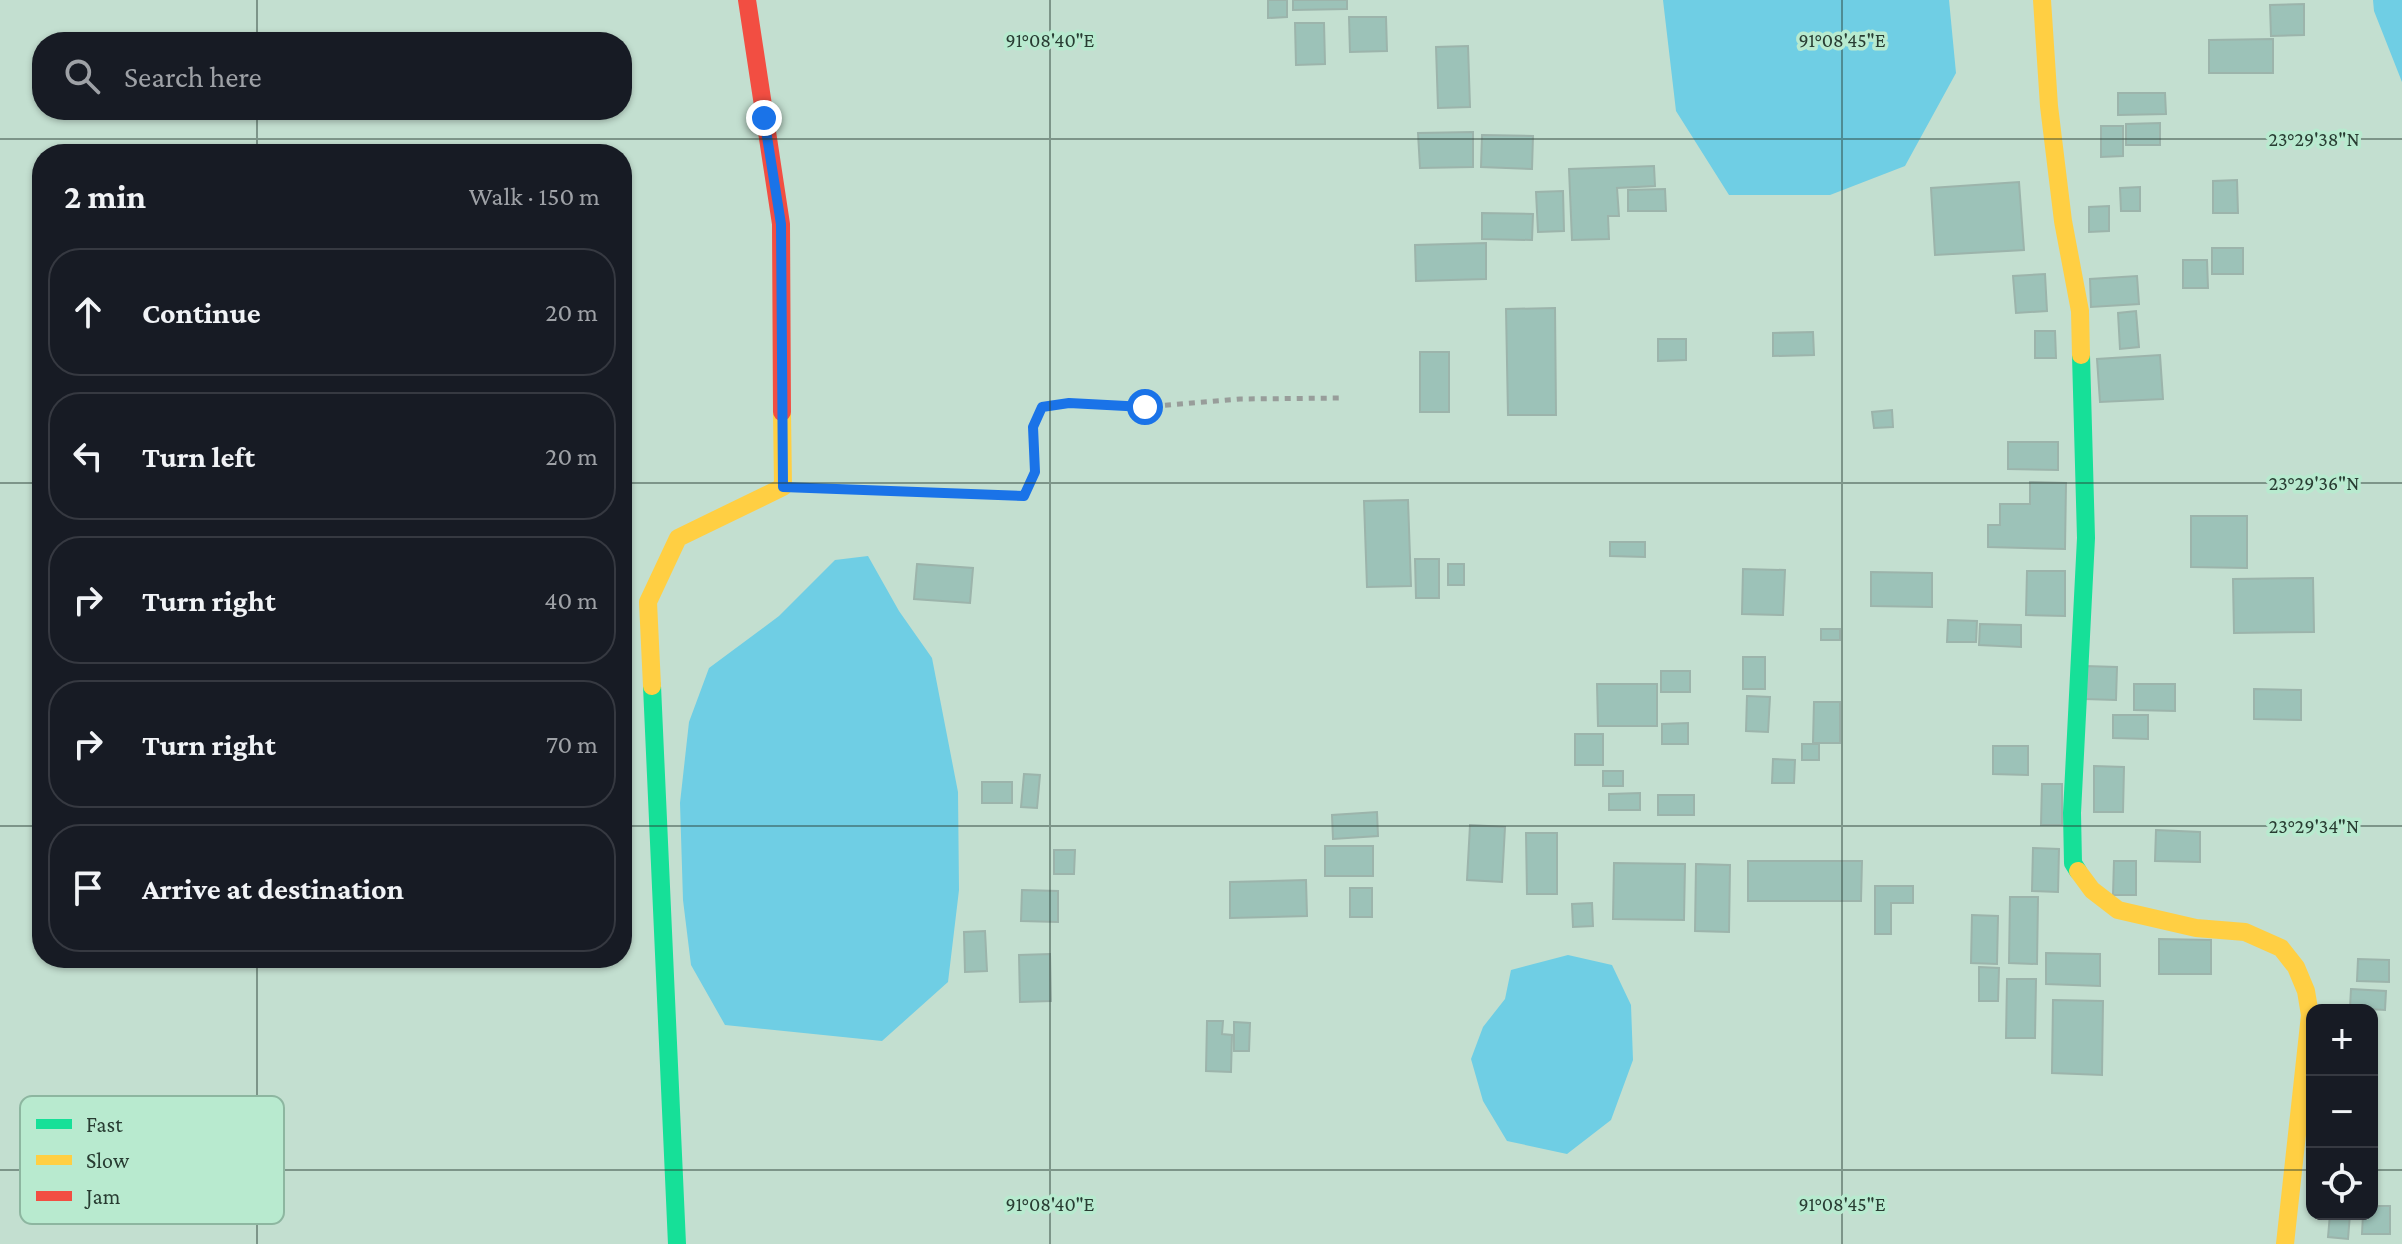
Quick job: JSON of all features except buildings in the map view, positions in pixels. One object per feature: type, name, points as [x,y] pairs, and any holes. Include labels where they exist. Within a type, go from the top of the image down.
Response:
[{"type":"street","points":[[677,1244],[648,602],[678,538],[783,487],[781,224],[747,0]]},
{"type":"street","points":[[2042,0],[2049,106],[2063,221],[2080,311],[2086,538],[2072,813],[2073,863],[2092,890],[2118,910],[2196,928],[2245,932],[2281,948],[2296,967],[2306,991],[2310,1015],[2285,1244]]},
{"type":"path","points":[[783,487],[1024,496],[1035,472],[1033,427],[1042,407],[1069,403],[1145,407],[1240,399],[1344,398]]},
{"type":"water","points":[[1663,0],[1949,0],[1956,73],[1905,166],[1830,195],[1729,195],[1676,111]]},
{"type":"water","points":[[2373,0],[2402,0],[2402,82],[2374,11]]},
{"type":"water","points":[[868,556],[899,611],[932,658],[958,792],[959,890],[948,982],[882,1041],[725,1025],[691,965],[683,900],[680,803],[689,722],[709,668],[779,616],[835,560]]},
{"type":"water","points":[[1568,955],[1612,965],[1631,1005],[1633,1060],[1611,1120],[1567,1154],[1507,1141],[1483,1101],[1471,1059],[1483,1027],[1505,999],[1511,970]]},
{"type":"traffic: fast","points":[[2078,871],[2073,863],[2072,813],[2086,538],[2081,355]]},
{"type":"traffic: fast","points":[[652,686],[677,1244]]},
{"type":"traffic: slow","points":[[2042,0],[2049,106],[2063,221],[2080,311],[2081,355]]},
{"type":"traffic: slow","points":[[652,686],[648,602],[678,538],[783,487],[782,412]]},
{"type":"traffic: slow","points":[[2078,871],[2092,890],[2118,910],[2196,928],[2245,932],[2281,948],[2296,967],[2306,991],[2310,1015],[2285,1244]]},
{"type":"traffic: jam","points":[[747,0],[781,224],[782,412]]},
{"type":"route","points":[[764,118],[781,224],[783,487],[1024,496],[1035,472],[1033,427],[1042,407],[1069,403],[1145,407]]}]
